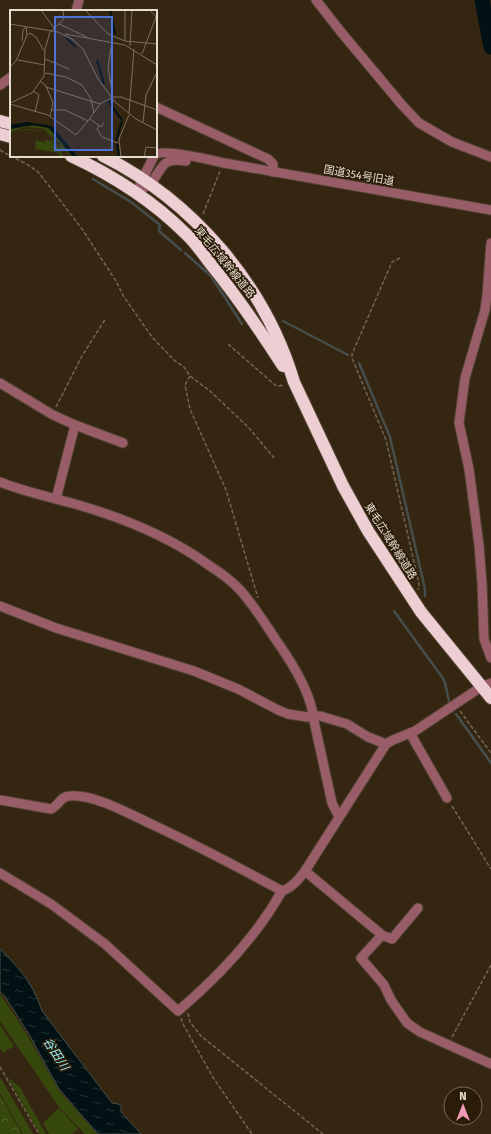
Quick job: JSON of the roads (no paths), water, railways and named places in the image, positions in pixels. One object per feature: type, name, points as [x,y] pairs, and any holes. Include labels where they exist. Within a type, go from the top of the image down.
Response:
[{"type":"highway","points":[[0,121],[10,124]]},
{"type":"highway","points":[[0,134],[10,137]]},
{"type":"highway","name":"東毛広域幹線道路","points":[[73,157],[110,176],[165,215],[192,240],[248,312],[294,382],[343,486],[368,531],[421,612],[486,685],[491,698]]},
{"type":"highway","name":"東毛広域幹線道路","points":[[105,157],[146,181],[182,210],[222,250],[237,269],[256,298],[277,336],[289,365],[294,382]]},
{"type":"street","points":[[76,10],[79,0]]},
{"type":"street","points":[[316,0],[402,105],[419,123],[452,142],[491,157]]},
{"type":"street","points":[[0,85],[10,78]]},
{"type":"street","points":[[157,107],[268,159],[273,164],[273,172]]},
{"type":"street","name":"国道354号旧道","points":[[158,153],[208,159],[273,172],[491,210]]},
{"type":"street","name":"国道354号旧道","points":[[146,181],[156,157]]},
{"type":"street","name":"国道354号旧道","points":[[136,193],[166,162],[181,160],[207,164],[224,163]]},
{"type":"street","points":[[491,243],[485,310],[465,378],[459,423],[469,469],[479,545],[484,639],[491,658]]},
{"type":"street","points":[[0,383],[75,425],[123,444]]},
{"type":"street","points":[[56,499],[75,425]]},
{"type":"street","points":[[0,482],[26,492],[97,511],[156,533],[195,555],[239,589],[257,611],[290,661],[309,698],[332,803],[339,817]]},
{"type":"street","points":[[0,606],[28,618],[77,635],[194,671],[238,689],[278,710],[298,716],[314,716],[346,724],[368,737],[386,744]]},
{"type":"street","points":[[0,873],[50,904],[105,944],[178,1011],[227,964],[259,927],[282,891],[287,890],[292,886],[305,871],[386,744],[415,731],[486,685]]},
{"type":"street","points":[[410,733],[447,798]]},
{"type":"street","points":[[0,800],[51,810],[63,798],[68,796],[78,796],[105,803],[180,836],[282,891]]},
{"type":"street","points":[[305,871],[382,935],[392,939],[418,908]]},
{"type":"street","points":[[382,935],[361,958],[384,984],[406,1023],[420,1032],[491,1064]]},
{"type":"water","name":"谷田川","points":[[0,949],[25,977],[34,992],[42,1011],[112,1103],[121,1106],[121,1112],[141,1134],[98,1134],[59,1089],[30,1036],[4,995],[0,992]]},
{"type":"waterway","points":[[482,0],[491,47]]},
{"type":"waterway","points":[[93,179],[131,202],[160,225],[159,231],[181,250]]},
{"type":"waterway","points":[[185,253],[211,276],[242,324]]},
{"type":"waterway","points":[[283,321],[348,355]]},
{"type":"waterway","points":[[359,363],[390,437],[425,589],[425,596]]},
{"type":"waterway","points":[[394,611],[442,677],[449,701]]},
{"type":"waterway","points":[[456,714],[491,763]]}]
